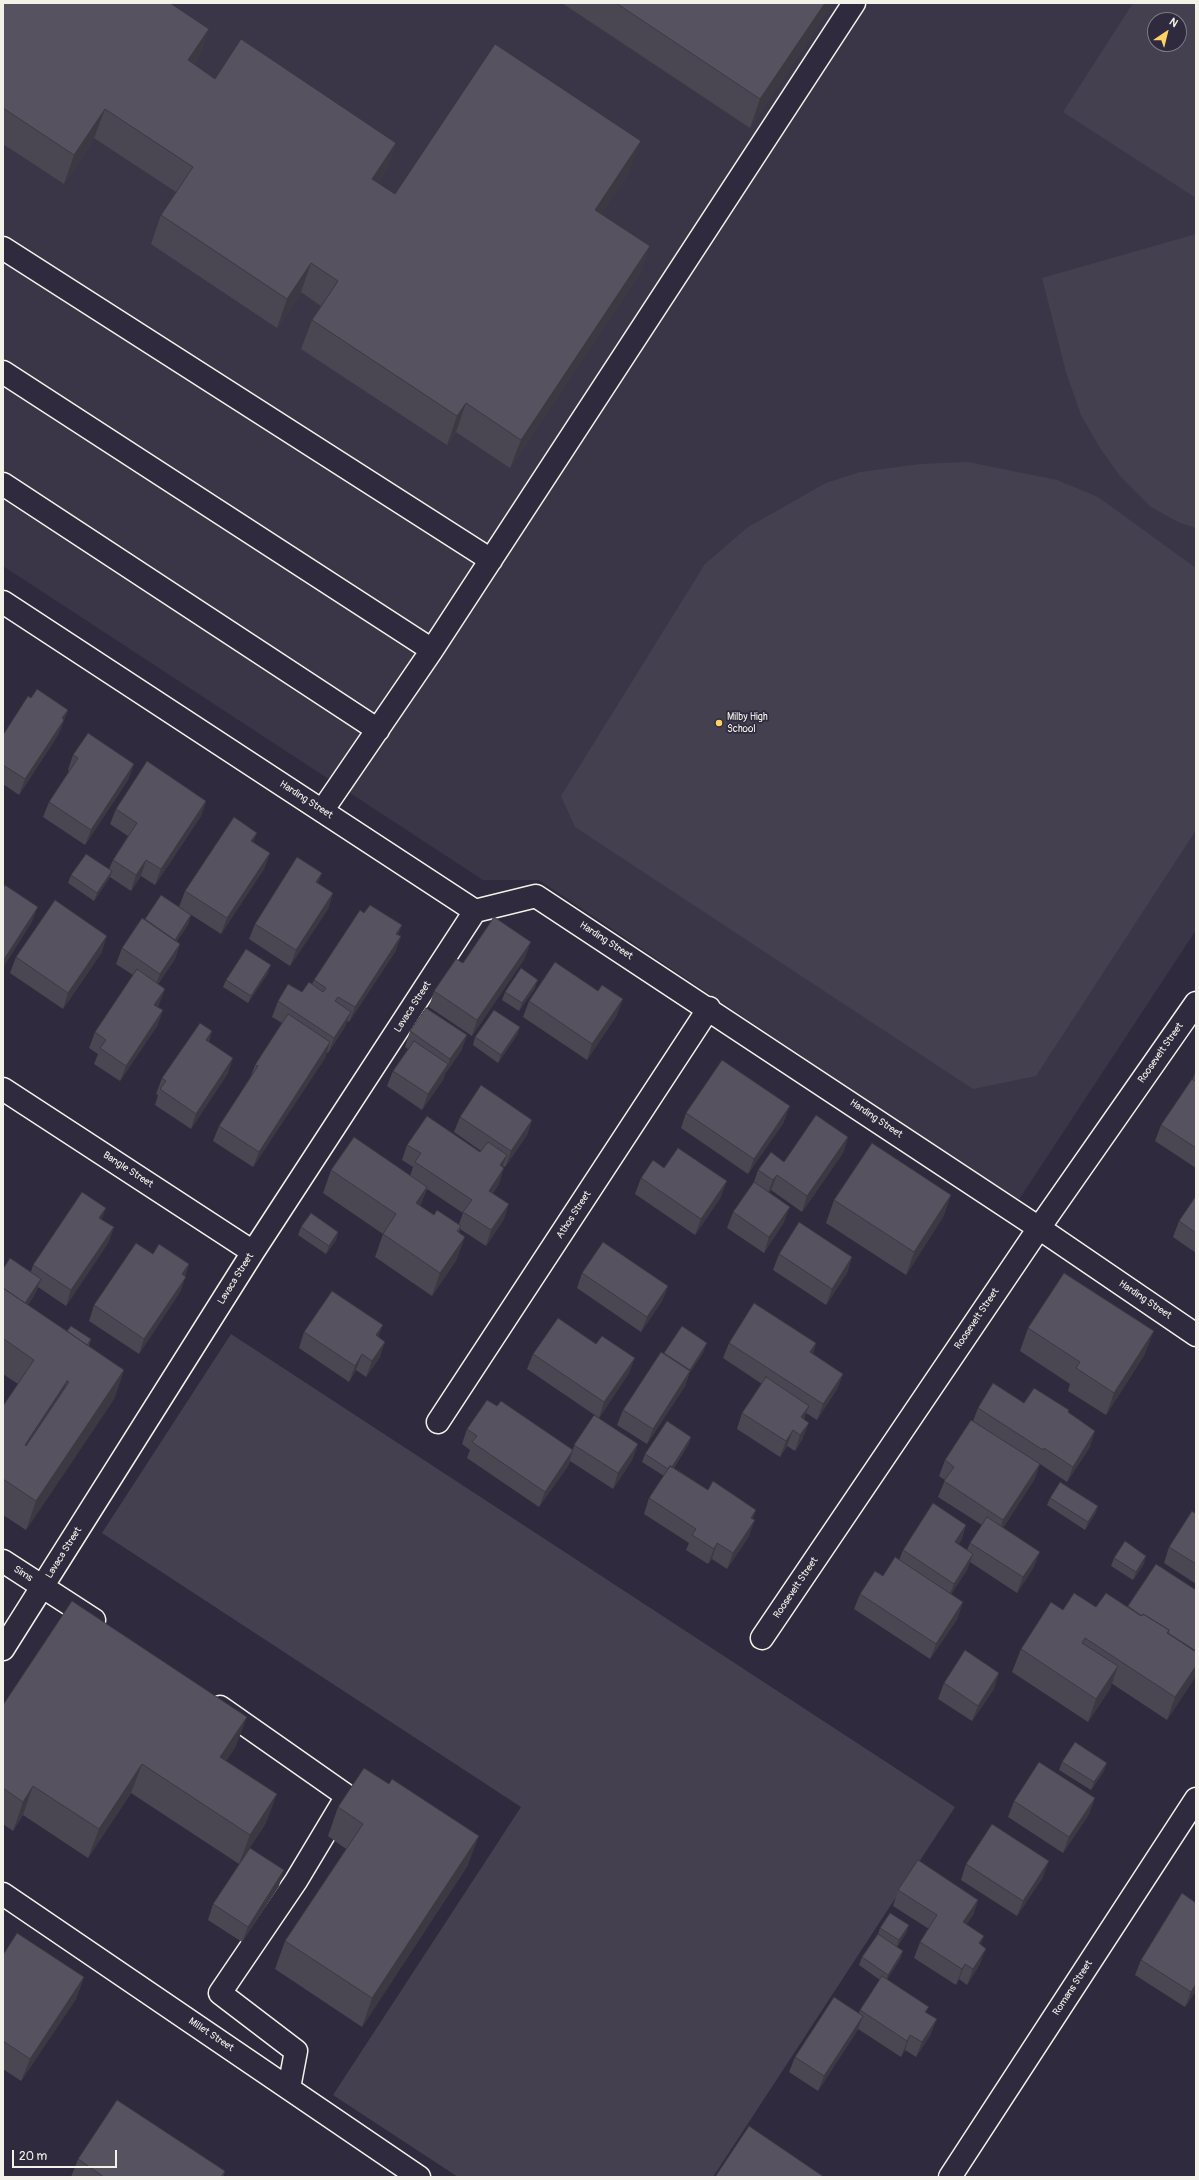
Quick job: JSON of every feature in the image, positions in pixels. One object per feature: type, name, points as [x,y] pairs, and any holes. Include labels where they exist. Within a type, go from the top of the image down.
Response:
[{"type":"street","points":[[322,811],[432,650],[854,3]]},
{"type":"street","points":[[3,248],[491,560]]},
{"type":"street","points":[[3,372],[432,650]]},
{"type":"street","points":[[3,484],[378,730]]},
{"type":"street","name":"Harding Street","points":[[3,602],[475,911],[536,896],[709,1008],[1039,1228],[1196,1335]]},
{"type":"street","name":"Lavaca Street","points":[[3,1650],[253,1252],[475,911]]},
{"type":"street","name":"Roosevelt Street","points":[[762,1638],[1039,1228],[1196,1003]]},
{"type":"street","name":"Athos Street","points":[[438,1422],[709,1008]]},
{"type":"street","name":"Bangle Street","points":[[3,1089],[253,1252]]},
{"type":"street","name":"Sims","points":[[3,1561],[109,1630]]},
{"type":"street","points":[[206,1697],[347,1796],[296,1881],[220,1993],[296,2051],[289,2088]]},
{"type":"street","name":"Romans Street","points":[[950,2177],[1193,1809]]},
{"type":"street","name":"Millet Street","points":[[3,1894],[419,2177]]},
{"type":"shaded area","name":"Milby High School","points":[[3,3],[1196,3],[1196,930],[1018,1201],[539,880],[483,880],[3,566]]},
{"type":"shaded area","points":[[1133,3],[1196,3],[1196,198],[1063,112]]},
{"type":"shaded area","points":[[1196,234],[1196,528],[1178,522],[1151,507],[1120,476],[1100,448],[1081,415],[1066,372],[1042,278]]},
{"type":"shaded area","points":[[968,462],[1057,480],[1098,497],[1196,568],[1196,830],[1036,1076],[973,1089],[575,827],[561,796],[705,564],[748,527],[826,483],[860,472],[920,464]]},
{"type":"shaded area","points":[[231,1334],[955,1807],[713,2177],[458,2177],[333,2095],[521,1807],[102,1533]]},
{"type":"building","points":[[3,3],[170,3],[209,29],[188,60],[215,79],[241,39],[396,143],[372,179],[395,194],[495,44],[641,141],[595,210],[650,246],[521,440],[466,403],[457,416],[312,320],[338,281],[311,263],[287,299],[161,215],[193,167],[105,109],[74,155],[3,108]]},
{"type":"building","points":[[616,3],[825,3],[760,99]]},
{"type":"building","points":[[37,689],[68,710],[62,718],[64,720],[25,779],[3,765],[3,735],[28,696],[31,698]]},
{"type":"building","points":[[88,733],[134,764],[91,830],[49,802],[78,758],[73,755]]},
{"type":"building","points":[[147,761],[206,801],[161,869],[146,860],[136,875],[113,860],[137,823],[116,809]]},
{"type":"building","points":[[234,817],[257,833],[251,841],[270,853],[227,918],[185,891]]},
{"type":"building","points":[[86,854],[112,871],[97,893],[71,875]]},
{"type":"building","points":[[297,857],[322,873],[316,882],[333,893],[296,950],[255,924]]},
{"type":"building","points":[[5,885],[38,907],[3,961],[3,888]]},
{"type":"building","points":[[161,895],[191,915],[175,940],[145,919]]},
{"type":"building","points":[[55,900],[107,936],[68,993],[16,957]]},
{"type":"building","points":[[370,905],[402,925],[396,934],[401,936],[355,1007],[338,997],[335,1001],[351,1012],[334,1038],[278,1001],[288,984],[302,992],[309,982],[323,992],[326,988],[314,980],[360,910],[364,913]]},
{"type":"building","points":[[494,917],[531,942],[477,1020],[434,991],[456,959],[463,963]]},
{"type":"building","points":[[142,918],[180,944],[160,974],[122,948]]},
{"type":"building","points":[[246,949],[271,965],[251,996],[226,980]]},
{"type":"building","points":[[555,962],[598,991],[602,985],[623,999],[592,1044],[529,1001]]},
{"type":"building","points":[[521,968],[538,980],[522,1003],[505,992]]},
{"type":"building","points":[[137,969],[165,989],[154,1005],[163,1010],[126,1066],[100,1048],[106,1040],[95,1032]]},
{"type":"building","points":[[426,1008],[467,1035],[450,1059],[410,1031]]},
{"type":"building","points":[[494,1010],[520,1027],[501,1055],[475,1037]]},
{"type":"building","points":[[288,1014],[330,1042],[259,1152],[219,1126],[258,1066],[255,1065]]},
{"type":"building","points":[[200,1023],[212,1031],[206,1040],[233,1058],[196,1114],[160,1089],[166,1081],[162,1078]]},
{"type":"building","points":[[414,1041],[448,1064],[428,1094],[393,1071]]},
{"type":"building","points":[[722,1060],[790,1106],[754,1159],[686,1113]]},
{"type":"building","points":[[1192,1079],[1196,1082],[1196,1148],[1161,1125]]},
{"type":"building","points":[[481,1085],[532,1120],[511,1151],[460,1117]]},
{"type":"building","points":[[816,1115],[848,1137],[807,1196],[777,1175],[773,1180],[758,1170],[771,1152],[784,1162]]},
{"type":"building","points":[[427,1116],[480,1152],[488,1142],[507,1155],[500,1165],[504,1168],[489,1191],[509,1204],[491,1230],[463,1212],[472,1200],[415,1162],[421,1153],[407,1145]]},
{"type":"building","points":[[354,1137],[427,1187],[416,1203],[434,1215],[437,1210],[461,1226],[457,1231],[465,1237],[440,1273],[383,1234],[396,1214],[331,1170]]},
{"type":"building","points":[[872,1143],[951,1195],[914,1252],[834,1200]]},
{"type":"building","points":[[678,1148],[727,1181],[701,1219],[641,1178],[653,1160],[664,1168]]},
{"type":"building","points":[[754,1182],[790,1207],[769,1237],[733,1212]]},
{"type":"building","points":[[82,1192],[106,1208],[99,1218],[114,1227],[71,1290],[33,1265]]},
{"type":"building","points":[[1196,1196],[1196,1233],[1179,1221]]},
{"type":"building","points":[[311,1213],[338,1232],[329,1246],[301,1227]]},
{"type":"building","points":[[799,1222],[852,1257],[832,1289],[779,1254]]},
{"type":"building","points":[[603,1242],[668,1286],[647,1317],[582,1273]]},
{"type":"building","points":[[136,1243],[153,1254],[159,1244],[189,1264],[182,1274],[186,1277],[144,1339],[94,1305]]},
{"type":"building","points":[[10,1258],[41,1279],[25,1303],[3,1288],[3,1269]]},
{"type":"building","points":[[1064,1273],[1154,1331],[1114,1393],[1076,1368],[1080,1362],[1028,1328]]},
{"type":"building","points":[[3,1288],[124,1370],[36,1501],[3,1479],[3,1406],[34,1360],[4,1339],[3,1340]],"holes":[[[67,1381],[69,1382],[26,1446],[25,1445]]]},
{"type":"building","points":[[332,1291],[383,1325],[376,1335],[385,1342],[372,1361],[362,1354],[355,1366],[304,1332]]},
{"type":"building","points":[[754,1303],[816,1343],[810,1352],[843,1374],[823,1404],[729,1343]]},
{"type":"building","points":[[558,1318],[596,1344],[602,1336],[635,1358],[604,1402],[533,1354]]},
{"type":"building","points":[[71,1326],[91,1339],[87,1345],[67,1331]]},
{"type":"building","points":[[682,1326],[707,1343],[690,1370],[664,1353]]},
{"type":"building","points":[[661,1352],[690,1371],[653,1429],[623,1410]]},
{"type":"building","points":[[766,1377],[809,1406],[801,1417],[809,1423],[800,1435],[793,1430],[786,1441],[742,1413]]},
{"type":"building","points":[[993,1383],[1024,1403],[1034,1388],[1069,1410],[1068,1412],[1095,1431],[1073,1467],[1044,1448],[1043,1450],[978,1408]]},
{"type":"building","points":[[487,1400],[497,1406],[501,1401],[573,1450],[545,1492],[472,1442],[477,1436],[467,1429]]},
{"type":"building","points":[[594,1415],[638,1444],[618,1473],[574,1445]]},
{"type":"building","points":[[971,1420],[1040,1464],[1003,1520],[944,1481],[954,1467],[945,1460]]},
{"type":"building","points":[[667,1421],[691,1437],[672,1467],[670,1466],[668,1469],[645,1454]]},
{"type":"building","points":[[670,1466],[708,1490],[713,1481],[756,1510],[751,1518],[755,1520],[733,1553],[717,1543],[714,1549],[692,1535],[696,1529],[649,1498]]},
{"type":"building","points":[[1060,1482],[1098,1506],[1088,1522],[1050,1498]]},
{"type":"building","points":[[933,1503],[966,1525],[955,1542],[973,1554],[954,1584],[903,1550]]},
{"type":"building","points":[[1192,1511],[1196,1514],[1196,1564],[1169,1547]]},
{"type":"building","points":[[987,1517],[1040,1552],[1023,1577],[970,1543]]},
{"type":"building","points":[[1125,1541],[1146,1556],[1136,1572],[1114,1558]]},
{"type":"building","points":[[895,1557],[963,1602],[936,1644],[860,1594],[875,1571],[883,1576]]},
{"type":"building","points":[[1156,1564],[1196,1590],[1196,1651],[1168,1633],[1169,1630],[1143,1614],[1142,1616],[1128,1606]]},
{"type":"building","points":[[1074,1593],[1096,1607],[1106,1593],[1141,1616],[1143,1614],[1169,1630],[1167,1633],[1196,1652],[1196,1666],[1175,1697],[1085,1638],[1082,1643],[1118,1666],[1096,1699],[1021,1649],[1051,1602],[1063,1610]]},
{"type":"building","points":[[72,1601],[247,1717],[220,1757],[277,1794],[250,1835],[142,1764],[99,1829],[33,1786],[23,1802],[3,1788],[3,1705]]},
{"type":"building","points":[[965,1650],[999,1673],[978,1706],[944,1683]]},
{"type":"building","points":[[1075,1742],[1107,1763],[1094,1782],[1062,1762]]},
{"type":"building","points":[[1039,1762],[1095,1798],[1069,1837],[1014,1801]]},
{"type":"building","points":[[364,1768],[389,1784],[392,1779],[479,1836],[372,1998],[285,1941],[363,1824],[338,1807]]},
{"type":"building","points":[[992,1824],[1049,1861],[1023,1901],[966,1864]]},
{"type":"building","points":[[250,1848],[284,1870],[248,1927],[213,1904]]},
{"type":"building","points":[[918,1860],[978,1900],[963,1922],[984,1936],[979,1943],[986,1949],[973,1969],[965,1964],[962,1969],[920,1942],[937,1915],[898,1890]]},
{"type":"building","points":[[1182,1893],[1196,1903],[1196,1984],[1191,1992],[1141,1960]]},
{"type":"building","points":[[890,1913],[909,1925],[899,1940],[880,1928]]},
{"type":"building","points":[[17,1933],[84,1977],[30,2059],[3,2041],[3,1955]]},
{"type":"building","points":[[878,1934],[903,1951],[888,1975],[862,1957]]},
{"type":"building","points":[[882,1976],[929,2007],[925,2012],[937,2019],[922,2042],[910,2035],[907,2041],[860,2010]]},
{"type":"building","points":[[834,1997],[863,2016],[824,2076],[795,2057]]},
{"type":"building","points":[[117,2100],[225,2171],[221,2177],[104,2177],[78,2159]]},
{"type":"building","points":[[749,2126],[824,2177],[715,2177]]},
{"type":"place","name":"Milby High School","points":[[719,723]]}]
